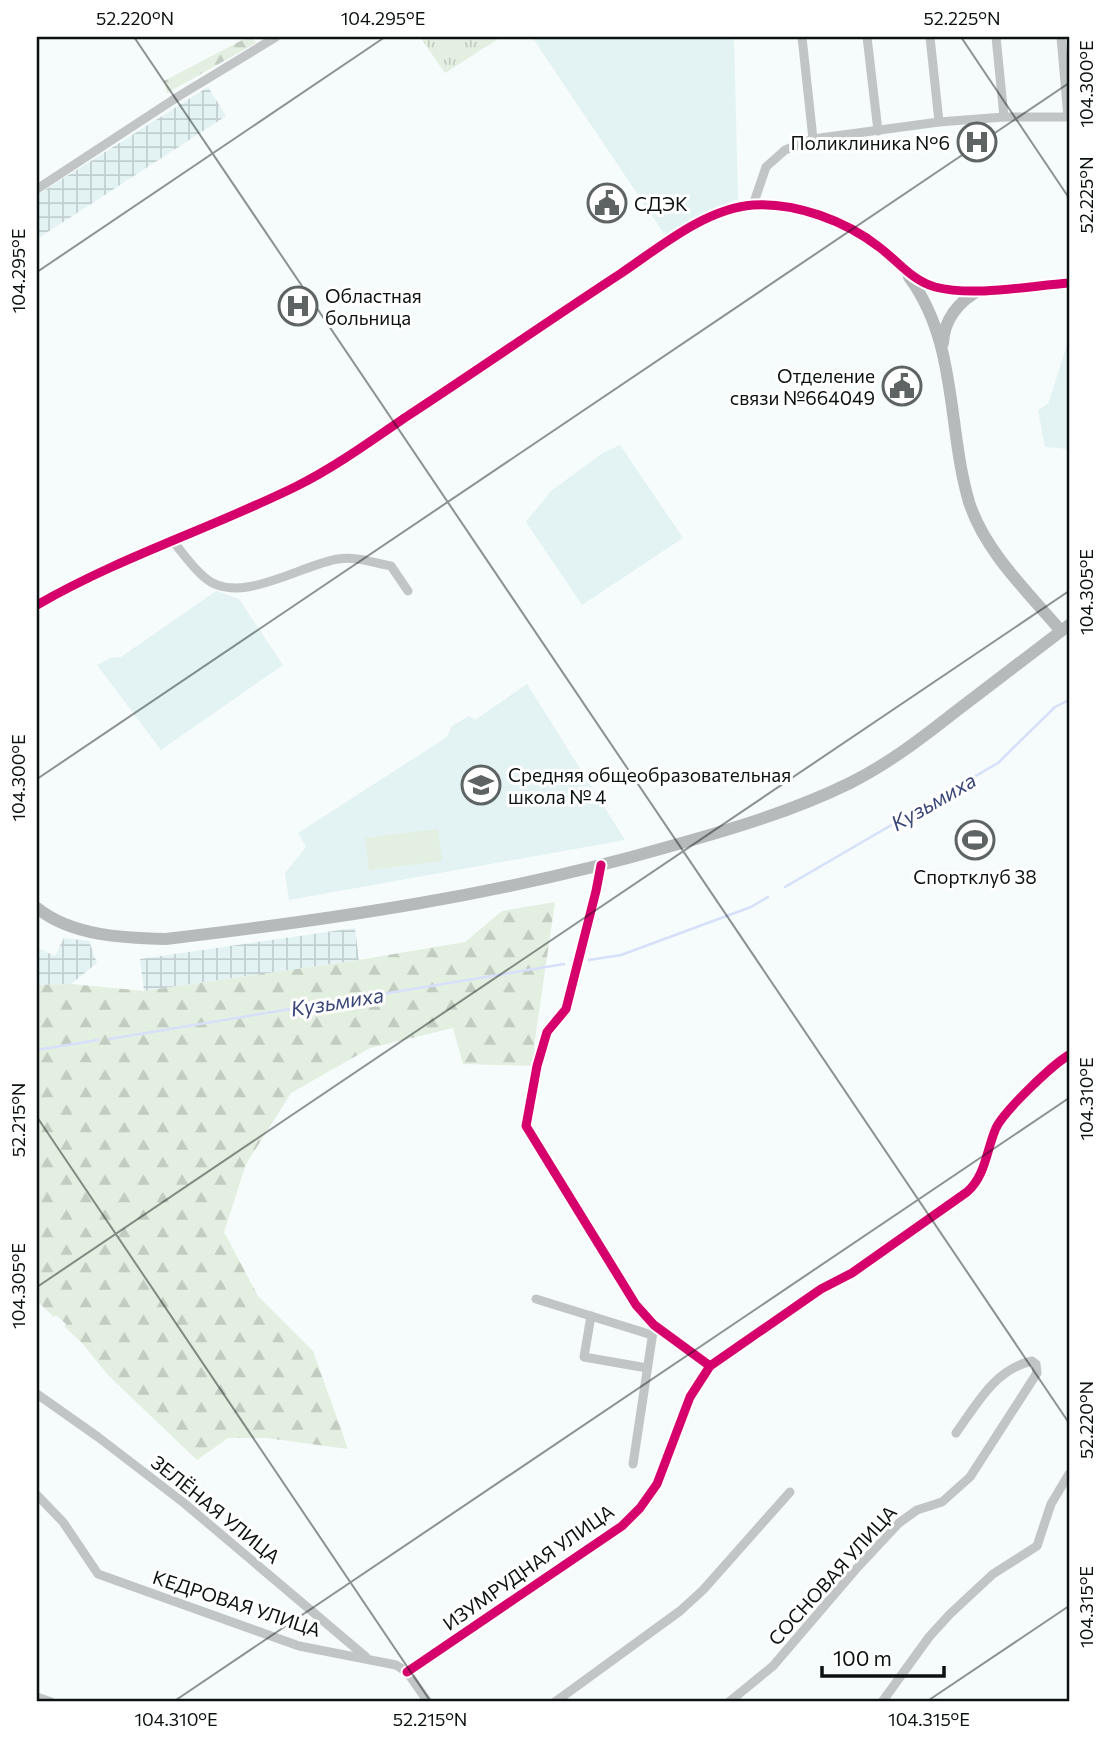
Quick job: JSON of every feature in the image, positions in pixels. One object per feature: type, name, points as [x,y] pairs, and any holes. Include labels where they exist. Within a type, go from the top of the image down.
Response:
[{"type":"street","points":[[37,189],[181,94],[276,37]]},
{"type":"street","points":[[802,37],[813,139]]},
{"type":"street","points":[[867,37],[877,131]]},
{"type":"street","points":[[930,37],[939,122]]},
{"type":"street","points":[[996,37],[1004,117]]},
{"type":"street","points":[[753,205],[765,167],[785,150],[813,139],[939,122],[1004,117],[1069,117],[1061,37]]},
{"type":"street","points":[[37,605],[86,578],[298,485],[436,398],[683,232],[720,214],[753,205],[793,209],[836,222],[879,247],[918,280],[935,287],[978,291],[1069,283]]},
{"type":"street","points":[[37,908],[66,925],[99,933],[166,939],[403,907],[491,891],[601,865],[751,823],[851,782],[923,737],[1065,628],[996,552],[976,521],[960,457],[937,329],[928,307],[902,268]]},
{"type":"street","points":[[943,351],[949,319],[966,298],[978,291]]},
{"type":"street","points":[[172,540],[202,576],[212,583],[226,586],[264,584],[319,564],[356,558],[391,566],[408,591]]},
{"type":"street","points":[[601,865],[566,1009],[547,1032],[537,1066],[526,1126],[653,1330],[633,1464]]},
{"type":"street","points":[[536,1299],[591,1316],[653,1330],[710,1366],[821,1289],[852,1273],[967,1192],[982,1174],[997,1125],[1053,1065],[1069,1055]]},
{"type":"street","points":[[591,1316],[584,1357],[648,1368]]},
{"type":"street","name":"СОСНОВАЯ УЛИЦА","points":[[729,1702],[773,1666],[899,1523],[917,1510],[942,1502],[970,1477],[1037,1373],[1036,1364],[1032,1361],[1019,1364],[1002,1374],[956,1433]]},
{"type":"street","name":"ИЗУМРУДНАЯ УЛИЦА","points":[[407,1672],[622,1526],[640,1508],[657,1485],[690,1397],[710,1366]]},
{"type":"street","name":"ЗЕЛЁНАЯ УЛИЦА","points":[[37,1394],[184,1503],[368,1658]]},
{"type":"street","points":[[882,1702],[929,1637],[950,1614],[993,1574],[1037,1546],[1051,1504],[1069,1474]]},
{"type":"street","points":[[555,1702],[680,1611],[703,1590],[790,1492]]},
{"type":"street","name":"КЕДРОВАЯ УЛИЦА","points":[[37,1495],[63,1522],[98,1574],[299,1646],[368,1658],[396,1665],[407,1672]]},
{"type":"street","points":[[407,1672],[428,1702]]},
{"type":"street","points":[[37,1697],[51,1702]]},
{"type":"shaded area","points":[[532,37],[734,37],[738,199],[705,212],[667,238]]},
{"type":"shaded area","points":[[208,87],[226,116],[37,239],[37,195]]},
{"type":"shaded area","points":[[1069,339],[1069,449],[1045,447],[1038,410],[1048,404]]},
{"type":"shaded area","points":[[620,445],[683,538],[582,605],[526,522],[551,491],[603,453]]},
{"type":"shaded area","points":[[216,591],[239,599],[283,665],[161,750],[97,665],[110,658],[121,657]]},
{"type":"shaded area","name":"Средняя общеобразовательная школа № 4","points":[[527,684],[625,840],[289,900],[285,873],[306,847],[298,833],[447,737],[452,726],[469,716],[475,720]]},
{"type":"shaded area","points":[[355,928],[359,960],[144,991],[140,959]]},
{"type":"shaded area","points":[[64,938],[89,941],[97,963],[71,984],[37,985],[37,948],[55,956]]},
{"type":"green space","points":[[252,37],[256,43],[167,93],[164,81]]},
{"type":"green space","points":[[420,37],[501,37],[445,73]]},
{"type":"green space","points":[[438,829],[442,861],[369,870],[365,838]]},
{"type":"green space","points":[[555,902],[534,1046],[537,1066],[463,1064],[453,1028],[370,1048],[291,1093],[246,1164],[224,1232],[258,1296],[313,1351],[348,1449],[267,1438],[228,1438],[197,1460],[109,1376],[65,1327],[66,1324],[37,1301],[37,985],[71,984],[144,991],[359,960],[465,942],[502,911]]},
{"type":"waterway","name":"Кузьмиха","points":[[785,887],[998,763],[1055,707],[1069,700]]},
{"type":"waterway","name":"Кузьмиха","points":[[589,960],[621,955],[751,907],[768,897]]},
{"type":"waterway","name":"Кузьмиха","points":[[109,1039],[564,964]]},
{"type":"waterway","name":"Кузьмиха","points":[[37,1050],[98,1040]]},
{"type":"cycle path","points":[[37,605],[133,557],[311,479],[683,231],[735,208],[753,205],[786,207],[836,221],[886,252],[912,275],[935,287],[984,291],[1069,283]]},
{"type":"cycle path","points":[[601,865],[566,1009],[547,1032],[537,1066],[526,1126],[636,1305],[654,1325],[710,1366]]},
{"type":"cycle path","points":[[407,1672],[622,1526],[640,1508],[657,1484],[690,1397],[710,1366],[821,1289],[852,1273],[967,1192],[982,1170],[1001,1120],[1029,1089],[1069,1055]]},
{"type":"place","name":"Поликлиника N°6","points":[[977,142]]},
{"type":"place","name":"СДЭК","points":[[607,203]]},
{"type":"place","name":"Областная больница","points":[[298,306]]},
{"type":"place","name":"Отделение связи №664049","points":[[902,386]]},
{"type":"place","name":"Средняя общеобразовательная школа № 4","points":[[481,785]]},
{"type":"place","name":"Спортклуб 38","points":[[975,840]]}]
